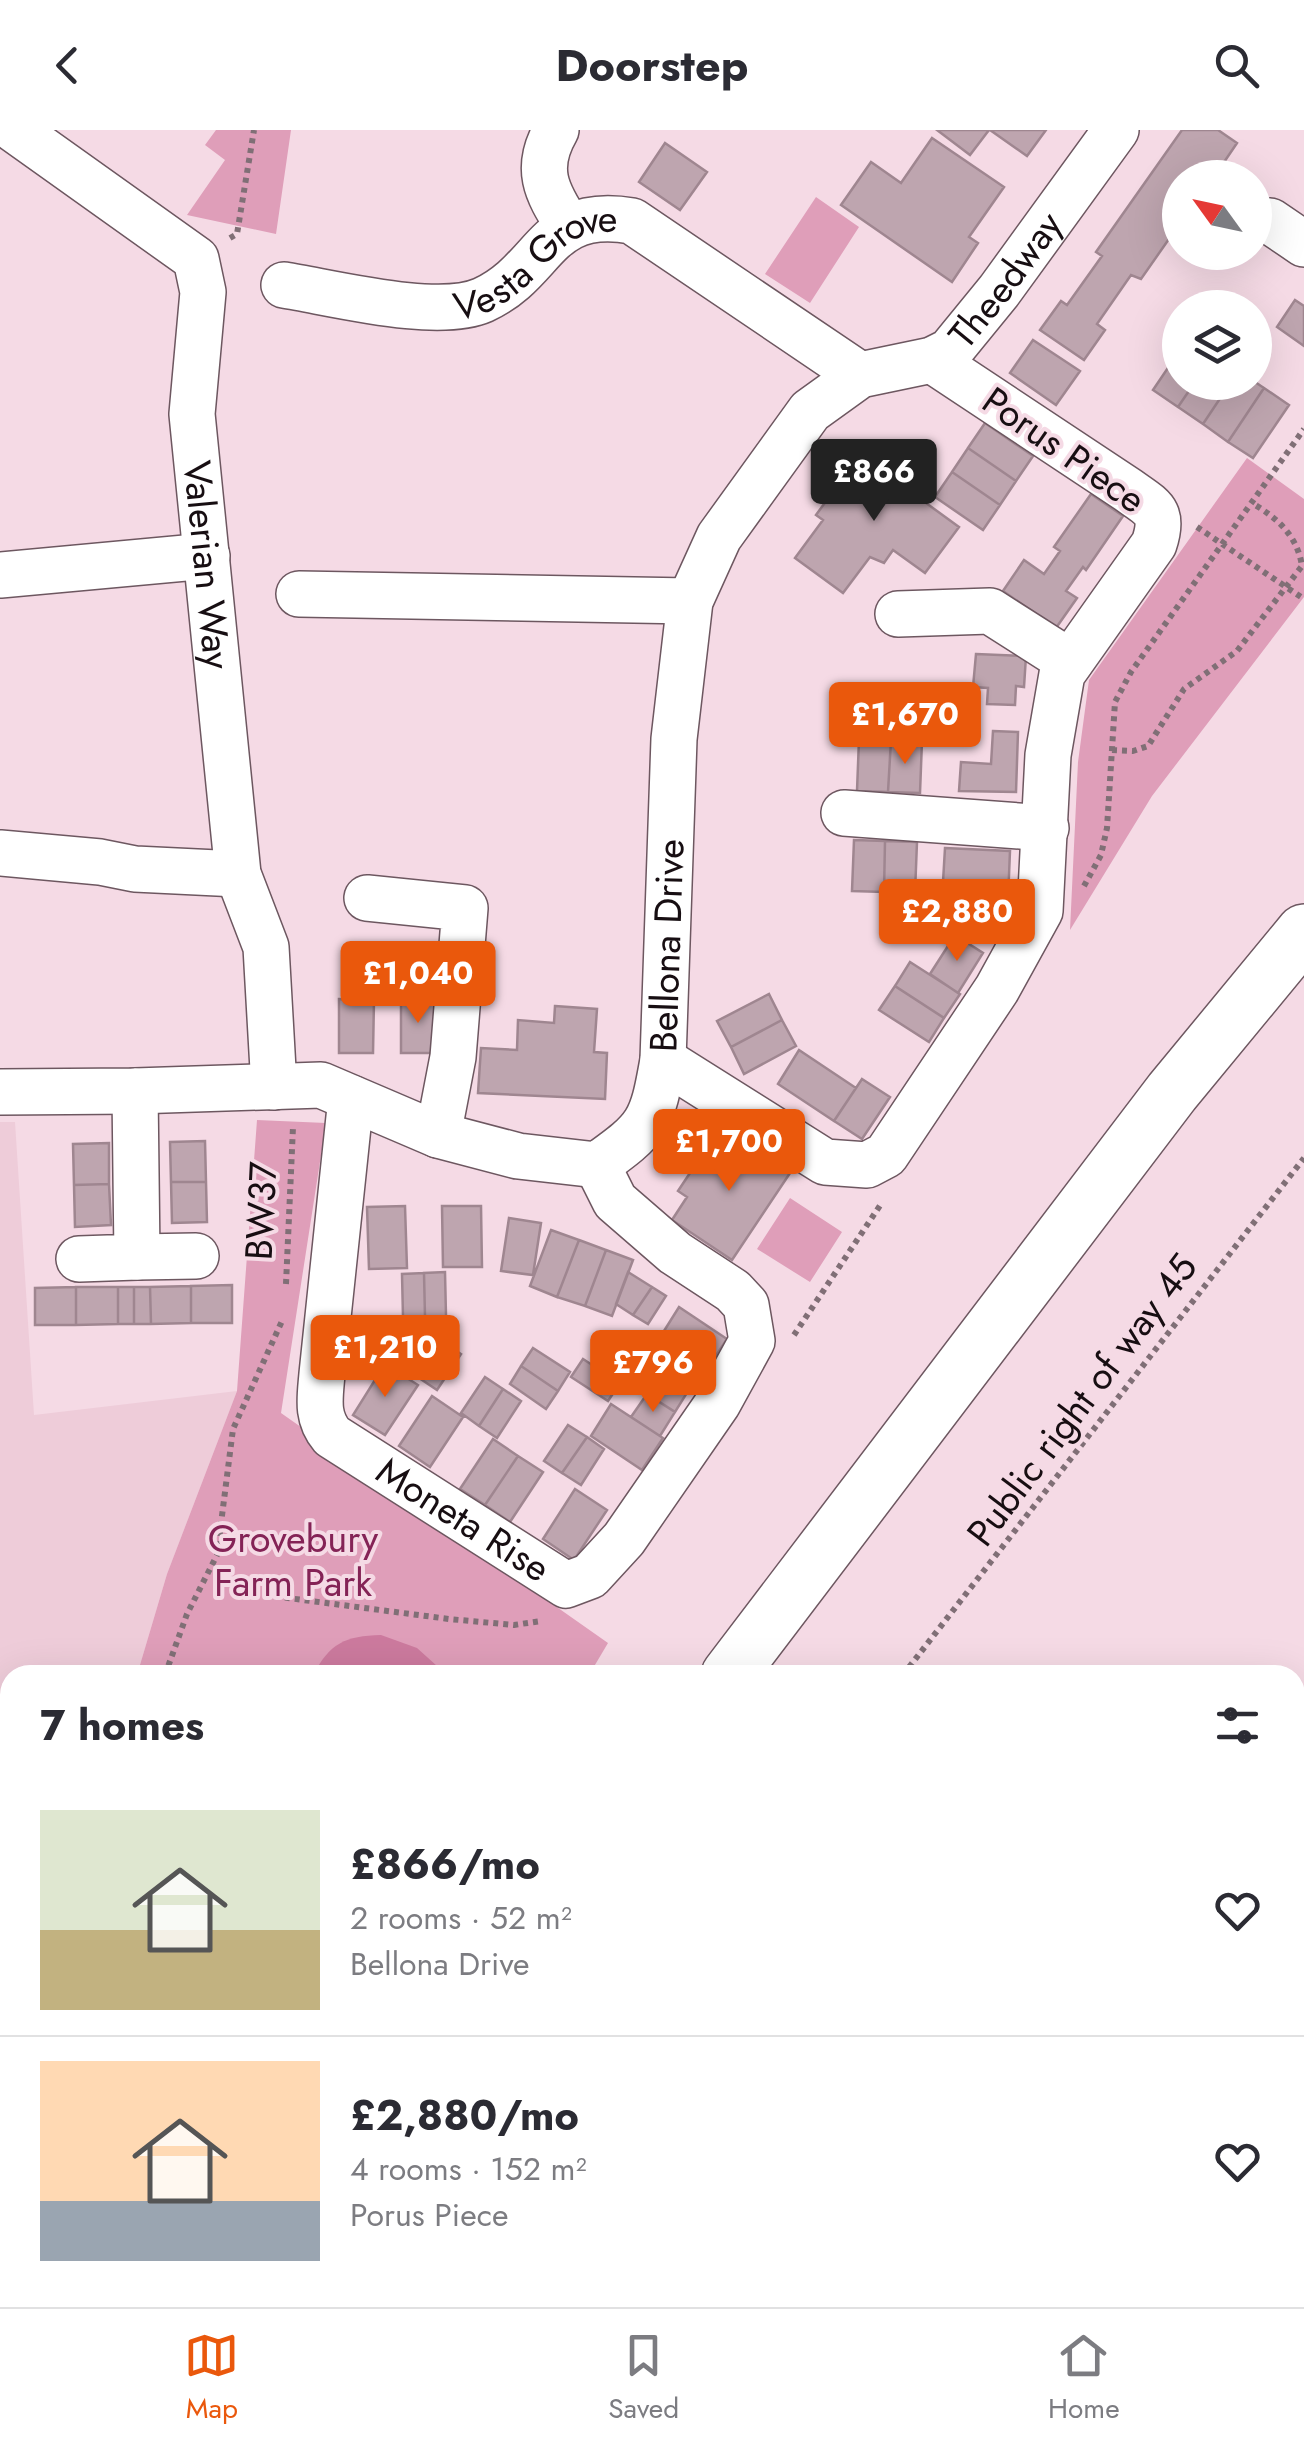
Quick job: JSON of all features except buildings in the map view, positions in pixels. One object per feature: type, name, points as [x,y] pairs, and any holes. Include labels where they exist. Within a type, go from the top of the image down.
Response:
[{"type":"highway","points":[[736,1665],[1172,1092],[1304,932]]},
{"type":"street","points":[[0,140],[12,130],[196,260]]},
{"type":"street","points":[[556,130],[543,160],[547,193],[568,225]]},
{"type":"street","name":"Theedway","points":[[810,411],[860,374],[932,360],[950,351],[1116,130]]},
{"type":"street","name":"Vesta Grove","points":[[284,285],[451,308],[484,300],[516,277],[568,225],[604,216],[632,221],[860,374]]},
{"type":"street","name":"Valerian Way","points":[[196,260],[203,292],[192,414],[238,874],[266,947],[284,1086]]},
{"type":"street","name":"Porus Piece","points":[[663,1060],[825,1162],[867,1165],[886,1155],[917,1113],[1028,938],[1040,911],[1048,755],[1062,674],[1154,544],[1160,524],[1155,510],[932,360]]},
{"type":"street","name":"Bellona Drive","points":[[597,1164],[638,1136],[655,1105],[663,1060],[674,740],[690,601],[719,537],[810,411]]},
{"type":"street","points":[[0,575],[207,556]]},
{"type":"street","points":[[298,594],[690,601]]},
{"type":"street","points":[[898,614],[990,611],[1070,662]]},
{"type":"street","points":[[844,813],[1046,828]]},
{"type":"street","points":[[0,853],[100,862],[135,870],[238,874]]},
{"type":"street","points":[[367,898],[465,908],[453,1057],[438,1135]]},
{"type":"street","points":[[0,1092],[321,1085],[438,1135],[518,1156],[597,1164]]},
{"type":"street","points":[[135,1092],[137,1257]]},
{"type":"street","name":"Moneta Rise","points":[[351,1098],[322,1374],[319,1412],[323,1426],[332,1436],[566,1584],[590,1576],[624,1539],[718,1403],[752,1342],[746,1305],[732,1291],[675,1253],[616,1201],[597,1164]]},
{"type":"street","points":[[78,1259],[196,1256]]},
{"type":"path","points":[[196,260],[237,234],[254,130]]},
{"type":"path","points":[[1252,503],[1287,530],[1300,549],[1302,566],[1237,651],[1184,689],[1148,746],[1112,750],[1115,702],[1131,672],[1304,429]]},
{"type":"path","points":[[1199,527],[1304,599]]},
{"type":"path","name":"BW37","points":[[284,1086],[285,1298]]},
{"type":"path","name":"Public right of way 45","points":[[911,1665],[1304,1158]]},
{"type":"path","points":[[168,1665],[216,1555],[233,1429],[284,1318]]},
{"type":"path","points":[[265,1595],[514,1625],[544,1620]]},
{"type":"shaded area","points":[[0,1122],[15,1122],[34,1415],[237,1391],[167,1574],[140,1665],[0,1665]]},
{"type":"shaded area","points":[[381,1635],[417,1648],[436,1665],[320,1665],[340,1643]]},
{"type":"green space","points":[[216,130],[291,130],[276,234],[187,215],[225,160],[205,145]]},
{"type":"green space","points":[[816,197],[859,227],[810,303],[765,274]]},
{"type":"green space","points":[[1247,458],[1304,499],[1304,597],[1152,796],[1070,930],[1078,762],[1089,680]]},
{"type":"green space","name":"Grovebury Farm Park","points":[[257,1120],[326,1123],[281,1413],[608,1643],[595,1665],[140,1665],[167,1574],[237,1391]]},
{"type":"green space","points":[[790,1198],[842,1232],[810,1282],[757,1249]]}]
